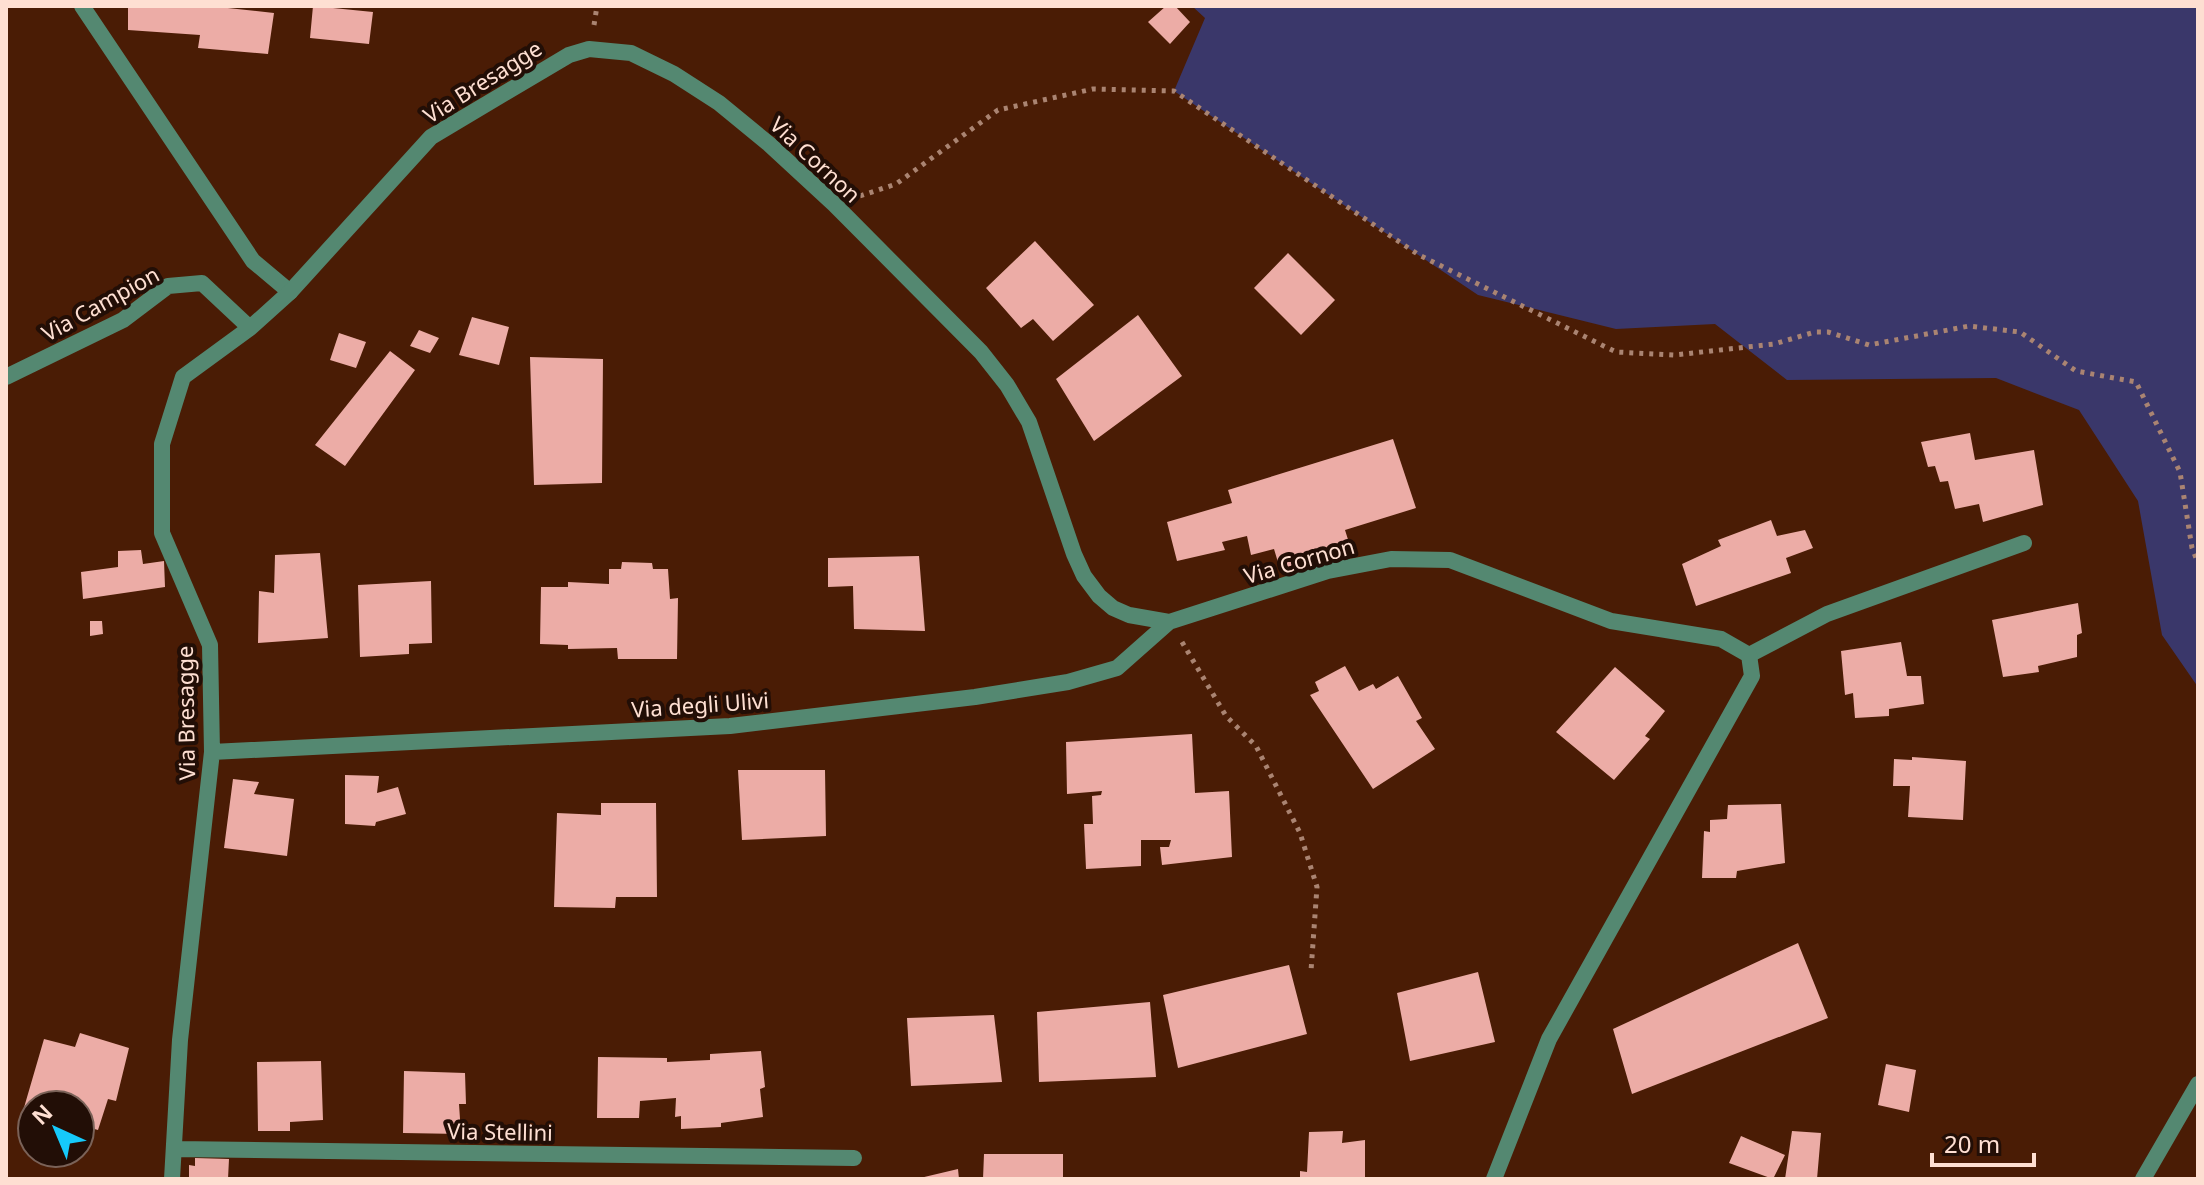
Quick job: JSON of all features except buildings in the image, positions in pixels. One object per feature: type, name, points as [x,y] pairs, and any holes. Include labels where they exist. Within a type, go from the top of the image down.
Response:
[{"type":"street","points":[[82,6],[253,261],[290,292]]},
{"type":"street","name":"Via Bresagge","points":[[175,1149],[180,1040],[212,752],[210,645],[162,533],[162,444],[183,377],[250,328],[290,292],[431,137],[569,55],[589,49],[631,53]]},
{"type":"street","name":"Via Cornon","points":[[631,53],[674,74],[719,103],[769,144],[834,204],[981,352],[1007,385],[1029,422],[1084,576],[1113,608],[1129,615],[1169,622],[1328,571],[1391,559],[1450,560],[1611,621],[1721,639],[1749,655]]},
{"type":"street","name":"Via Campion","points":[[6,377],[123,320],[168,286],[202,283],[250,328]]},
{"type":"street","points":[[1494,1179],[1549,1039],[1752,676],[1749,655],[1827,614],[2024,543]]},
{"type":"street","name":"Via degli Ulivi","points":[[212,752],[730,726],[975,697],[1068,682],[1117,668],[1169,622]]},
{"type":"street","points":[[2143,1179],[2198,1084]]},
{"type":"street","points":[[172,1179],[175,1149]]},
{"type":"street","name":"Via Stellini","points":[[175,1149],[854,1158]]},
{"type":"path","points":[[834,204],[896,184],[998,110],[1093,89],[1174,91],[1419,255],[1616,352],[1675,355],[1774,344],[1815,332],[1828,332],[1869,345],[1969,326],[2020,332],[2076,371],[2136,382],[2180,472],[2192,548],[2198,563]]},
{"type":"path","points":[[1169,622],[1226,716],[1256,746],[1300,833],[1317,887],[1311,971]]},
{"type":"shaded area","points":[[1192,6],[2198,6],[2198,687],[2162,635],[2138,501],[2079,410],[1996,378],[1787,380],[1715,324],[1616,329],[1478,295],[1174,91],[1205,18]]}]
